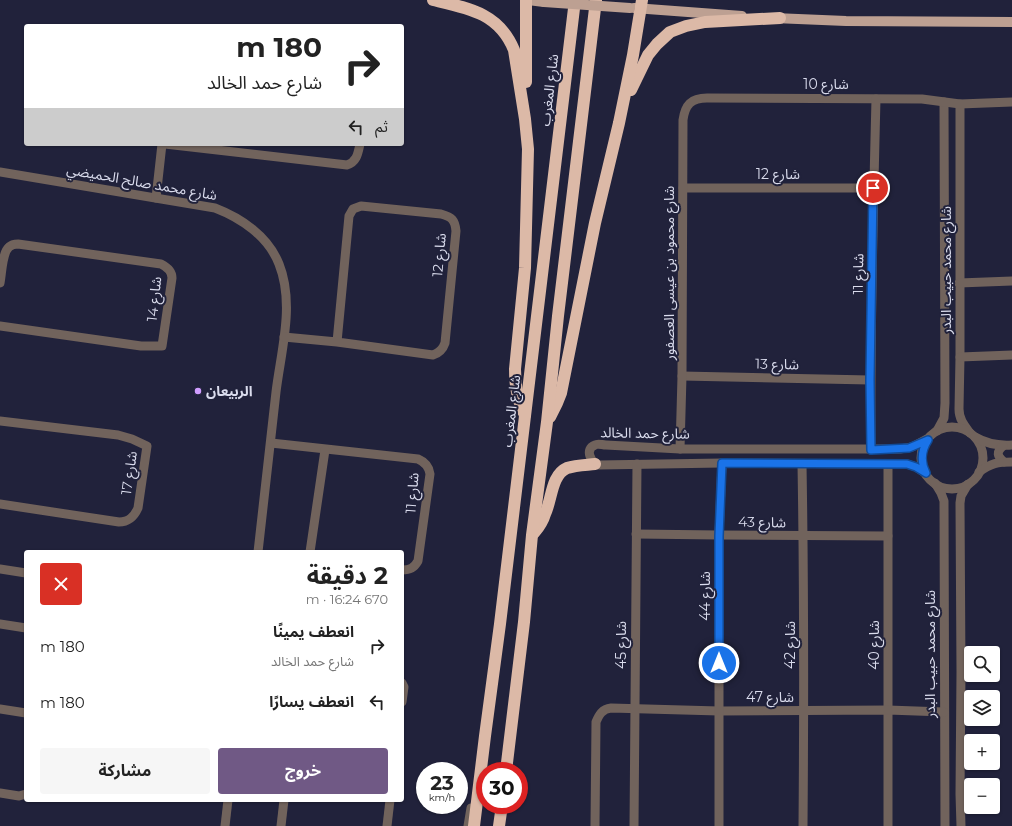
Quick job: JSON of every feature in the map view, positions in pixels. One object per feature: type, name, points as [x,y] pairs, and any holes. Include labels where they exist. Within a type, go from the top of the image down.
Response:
[{"type":"highway","points":[[432,0],[459,6],[481,14],[496,24],[507,36],[514,50],[525,119],[528,149],[526,268],[515,369],[515,380],[520,407],[525,416]]},
{"type":"highway","points":[[525,119],[527,0]]},
{"type":"highway","name":"شارع المغرب","points":[[474,826],[500,624],[575,0]]},
{"type":"highway","points":[[507,762],[524,622],[532,536],[547,422],[559,308],[596,0]]},
{"type":"highway","points":[[547,422],[561,393],[595,223],[619,123],[633,55],[638,6]]},
{"type":"highway","points":[[619,123],[633,86],[648,55],[670,32],[686,26],[705,22],[780,18]]},
{"type":"highway","points":[[532,536],[546,514],[554,484],[559,474],[566,468],[595,464]]},
{"type":"highway","points":[[499,826],[501,814]]},
{"type":"main road","points":[[527,0],[638,6],[780,18],[846,21],[1012,22]]},
{"type":"street","name":"شارع 10","points":[[692,101],[698,98],[707,98],[922,99],[960,104],[1012,102]]},
{"type":"street","name":"شارع 11","points":[[871,450],[870,380],[876,99]]},
{"type":"street","name":"شارع محمود بن عيسى العصفور","points":[[680,449],[682,376],[683,120],[685,108],[692,101]]},
{"type":"street","name":"شارع محمد حبيب البدر","points":[[937,431],[944,418],[945,403],[944,102]]},
{"type":"street","name":"شارع محمد حبيب البدر","points":[[960,104],[959,404],[960,416],[963,424],[972,435]]},
{"type":"street","points":[[156,198],[164,146]]},
{"type":"street","points":[[181,146],[347,166],[352,164],[358,155],[360,146]]},
{"type":"street","name":"شارع محمد صالح الحميضي","points":[[0,172],[215,208],[238,218],[264,240],[278,262],[283,274],[286,287],[286,311],[258,550]]},
{"type":"street","name":"شارع 12","points":[[683,188],[873,188]]},
{"type":"street","name":"شارع 12","points":[[284,338],[336,342],[436,354],[441,350],[445,343],[456,231],[456,224],[453,220],[447,215],[441,214],[361,206],[353,209],[349,216],[336,342]]},
{"type":"street","points":[[944,224],[947,228],[952,229],[959,225]]},
{"type":"street","points":[[944,240],[953,236],[957,238],[959,242]]},
{"type":"street","name":"شارع 14","points":[[0,283],[6,252],[12,244],[161,264],[169,269],[172,278],[162,346],[141,346],[0,326]]},
{"type":"street","points":[[960,283],[1012,281]]},
{"type":"street","points":[[960,357],[1012,355]]},
{"type":"street","name":"شارع 13","points":[[682,376],[870,380]]},
{"type":"street","points":[[945,403],[947,407],[951,409],[956,408],[959,404]]},
{"type":"street","name":"شارع 17","points":[[0,421],[118,436],[132,439],[147,446],[139,503],[136,513],[128,521],[119,522],[0,504]]},
{"type":"street","points":[[926,473],[922,463],[923,448],[928,440],[937,431],[942,429],[954,427],[965,430],[991,444],[1008,446]]},
{"type":"street","points":[[595,464],[751,463],[912,465],[926,473],[935,483],[940,486],[957,488],[968,484],[975,478],[982,466],[983,460],[980,446],[972,435]]},
{"type":"street","name":"شارع حمد الخالد","points":[[595,464],[589,453],[596,444],[680,449],[871,450],[909,448],[928,440]]},
{"type":"street","name":"شارع 11","points":[[271,443],[418,459],[424,462],[428,467],[430,474],[418,561],[410,570],[404,570]]},
{"type":"street","points":[[1008,446],[999,449],[998,454],[1000,459],[1008,462]]},
{"type":"street","points":[[750,449],[755,455],[754,461],[751,463]]},
{"type":"street","points":[[772,449],[767,458],[772,464]]},
{"type":"street","points":[[310,550],[325,450]]},
{"type":"street","points":[[979,472],[991,464],[1008,462]]},
{"type":"street","name":"شارع 44","points":[[719,826],[719,536],[722,463]]},
{"type":"street","name":"شارع 45","points":[[634,826],[637,464]]},
{"type":"street","name":"شارع 42","points":[[802,464],[804,536],[803,826]]},
{"type":"street","name":"شارع 40","points":[[888,464],[888,826]]},
{"type":"street","name":"شارع محمد حبيب البدر","points":[[935,483],[943,498],[944,513],[945,826]]},
{"type":"street","points":[[961,826],[960,514],[962,496],[968,484]]},
{"type":"street","points":[[944,513],[949,510],[955,510],[960,514]]},
{"type":"street","name":"شارع 43","points":[[636,534],[719,536],[888,536]]},
{"type":"street","points":[[0,569],[24,573]]},
{"type":"street","points":[[944,596],[948,602],[955,602],[961,599]]},
{"type":"street","points":[[944,618],[956,616],[961,621]]},
{"type":"street","points":[[0,624],[24,628]]},
{"type":"street","name":"شارع 47","points":[[595,826],[596,722],[603,710],[608,708],[719,711],[888,710],[944,712]]},
{"type":"street","points":[[0,709],[24,713]]},
{"type":"street","points":[[468,826],[485,736]]},
{"type":"street","points":[[945,792],[949,797],[955,797],[960,794]]},
{"type":"street","points":[[0,793],[19,796],[24,795]]},
{"type":"street","points":[[227,826],[228,802]]},
{"type":"street","points":[[281,826],[284,802]]},
{"type":"street","points":[[387,826],[390,802]]},
{"type":"street","points":[[945,812],[950,809],[961,812]]},
{"type":"place","name":"الربيعان","points":[[198,391]]},
{"type":"route","points":[[719,663],[719,536],[722,463],[907,464],[921,469],[926,473],[923,468],[922,453],[928,440],[909,448],[871,450],[870,380],[873,188]]}]
